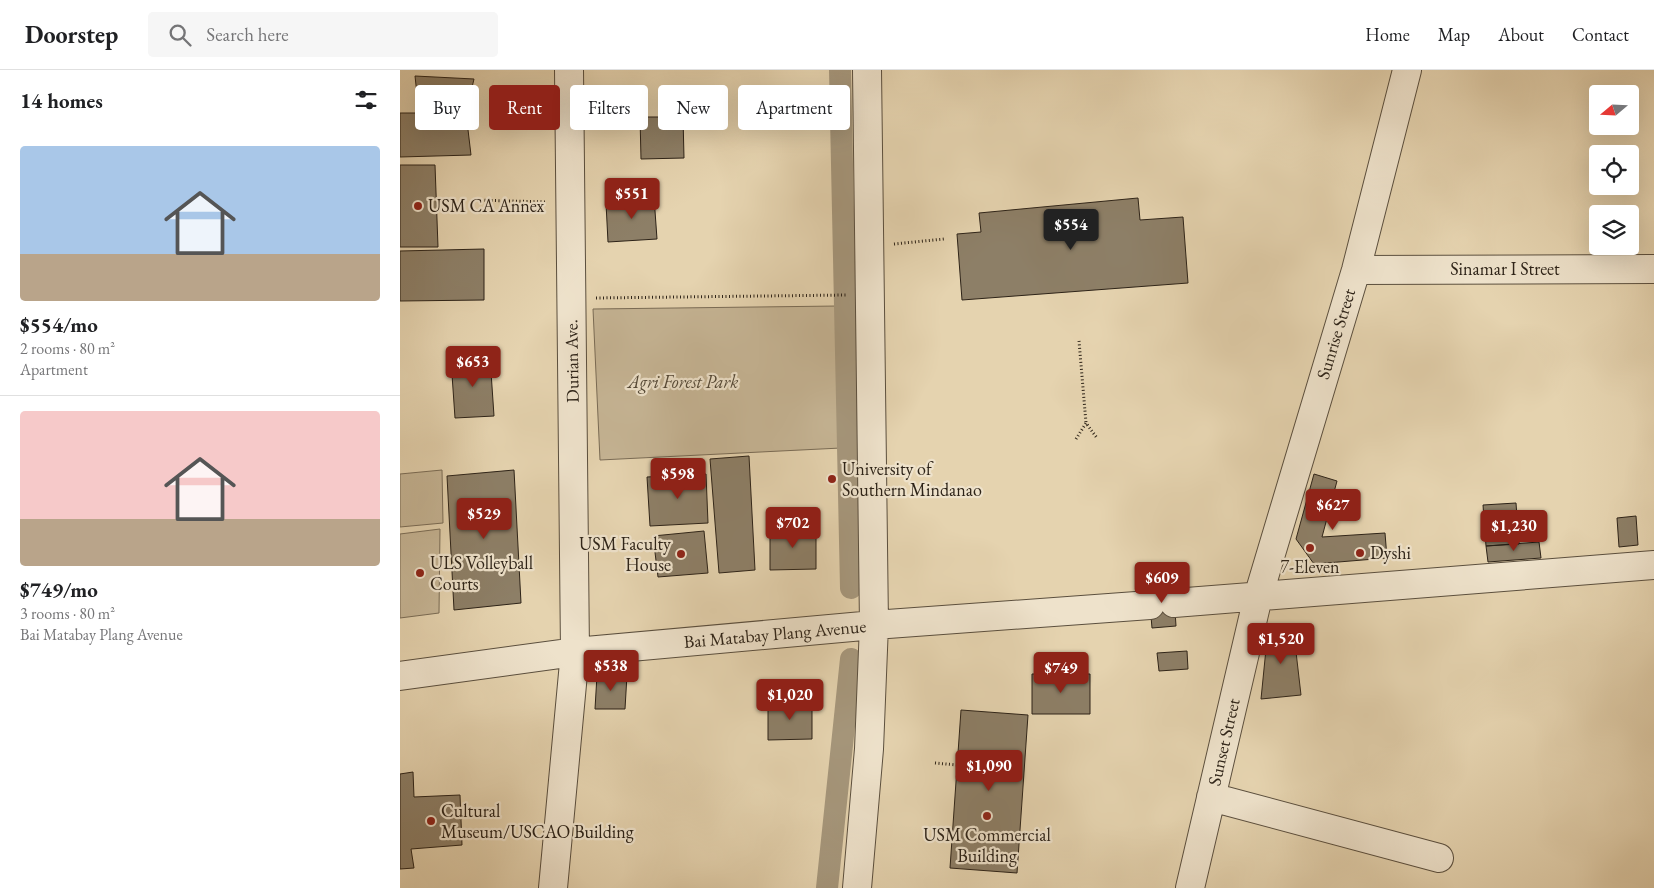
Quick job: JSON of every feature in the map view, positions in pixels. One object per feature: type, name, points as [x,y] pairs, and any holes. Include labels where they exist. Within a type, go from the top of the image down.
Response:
[{"type":"street","name":"Durian Ave.","points":[[553,888],[575,652],[569,70]]},
{"type":"street","points":[[857,888],[870,750],[874,625],[867,70]]},
{"type":"street","name":"Sunrise Street","points":[[1258,597],[1356,270],[1407,70]]},
{"type":"street","name":"Sinamar I Street","points":[[1356,270],[1654,269]]},
{"type":"street","name":"Bai Matabay Plang Avenue","points":[[400,676],[575,652],[874,625],[1258,597],[1654,565]]},
{"type":"street","name":"Sunset Street","points":[[1190,888],[1258,597]]},
{"type":"street","points":[[1211,797],[1439,858]]},
{"type":"path","points":[[474,200],[570,203]]},
{"type":"path","points":[[572,298],[833,295]]},
{"type":"path","points":[[1080,341],[1086,423],[1097,438]]},
{"type":"path","points":[[1076,439],[1086,423]]},
{"type":"path","points":[[935,763],[957,765]]},
{"type":"green space","name":"Agri Forest Park","points":[[838,306],[841,448],[600,460],[593,309]]},
{"type":"green space","points":[[442,470],[443,523],[400,527],[400,474]]},
{"type":"green space","name":"ULS Volleyball Courts","points":[[440,529],[439,613],[400,618],[400,534]]},
{"type":"building","points":[[415,76],[474,79],[473,85],[416,85]]},
{"type":"building","points":[[400,113],[415,113],[415,130],[468,130],[471,155],[400,157]]},
{"type":"building","points":[[648,117],[658,117],[658,130],[683,130],[684,158],[641,159],[640,130],[648,130]]},
{"type":"building","name":"USM CA Annex","points":[[400,165],[435,165],[438,247],[400,247]]},
{"type":"building","points":[[654,197],[657,239],[608,242],[606,203]]},
{"type":"building","points":[[1138,198],[1140,220],[1183,217],[1188,283],[962,300],[957,234],[981,232],[979,213]]},
{"type":"building","points":[[484,249],[484,300],[400,301],[400,251]]},
{"type":"building","points":[[490,357],[494,416],[455,418],[451,360]]},
{"type":"building","points":[[749,456],[755,570],[719,573],[710,459]]},
{"type":"building","points":[[514,470],[521,603],[454,610],[447,476]]},
{"type":"building","points":[[706,474],[708,523],[650,526],[647,477]]},
{"type":"building","points":[[1314,474],[1337,481],[1322,537],[1385,533],[1387,558],[1314,564],[1296,539]]},
{"type":"building","points":[[1516,503],[1519,544],[1486,546],[1483,505]]},
{"type":"building","points":[[1636,516],[1638,545],[1619,547],[1617,518]]},
{"type":"building","points":[[770,528],[816,530],[816,569],[770,570]]},
{"type":"building","name":"USM Faculty House","points":[[704,531],[708,573],[658,577],[653,536]]},
{"type":"building","points":[[1539,542],[1541,558],[1488,562],[1486,546]]},
{"type":"building","points":[[1173,580],[1176,626],[1152,628],[1148,582]]},
{"type":"building","points":[[1293,626],[1301,695],[1261,699],[1268,629]]},
{"type":"building","points":[[1187,651],[1188,669],[1159,671],[1157,653]]},
{"type":"building","points":[[1032,674],[1090,674],[1090,714],[1032,714]]},
{"type":"building","points":[[597,675],[627,675],[625,709],[595,709]]},
{"type":"building","points":[[768,702],[812,703],[812,739],[768,740]]},
{"type":"building","name":"USM Commercial Building","points":[[961,710],[1028,715],[1017,873],[950,868]]},
{"type":"building","name":"Cultural Museum/USCAO Building","points":[[413,772],[414,797],[460,795],[462,845],[411,849],[414,868],[400,869],[400,774]]},
{"type":"waterway","points":[[840,70],[851,588]]},
{"type":"waterway","points":[[827,888],[851,659]]},
{"type":"place","name":"USM CA Annex","points":[[418,206]]},
{"type":"place","name":"University of Southern Mindanao","points":[[832,479]]},
{"type":"place","name":"7-Eleven","points":[[1310,548]]},
{"type":"place","name":"Dyshi","points":[[1360,553]]},
{"type":"place","name":"USM Faculty House","points":[[681,554]]},
{"type":"place","name":"ULS Volleyball Courts","points":[[420,573]]},
{"type":"place","name":"USM Commercial Building","points":[[987,816]]},
{"type":"place","name":"Cultural Museum/USCAO Building","points":[[431,821]]}]
